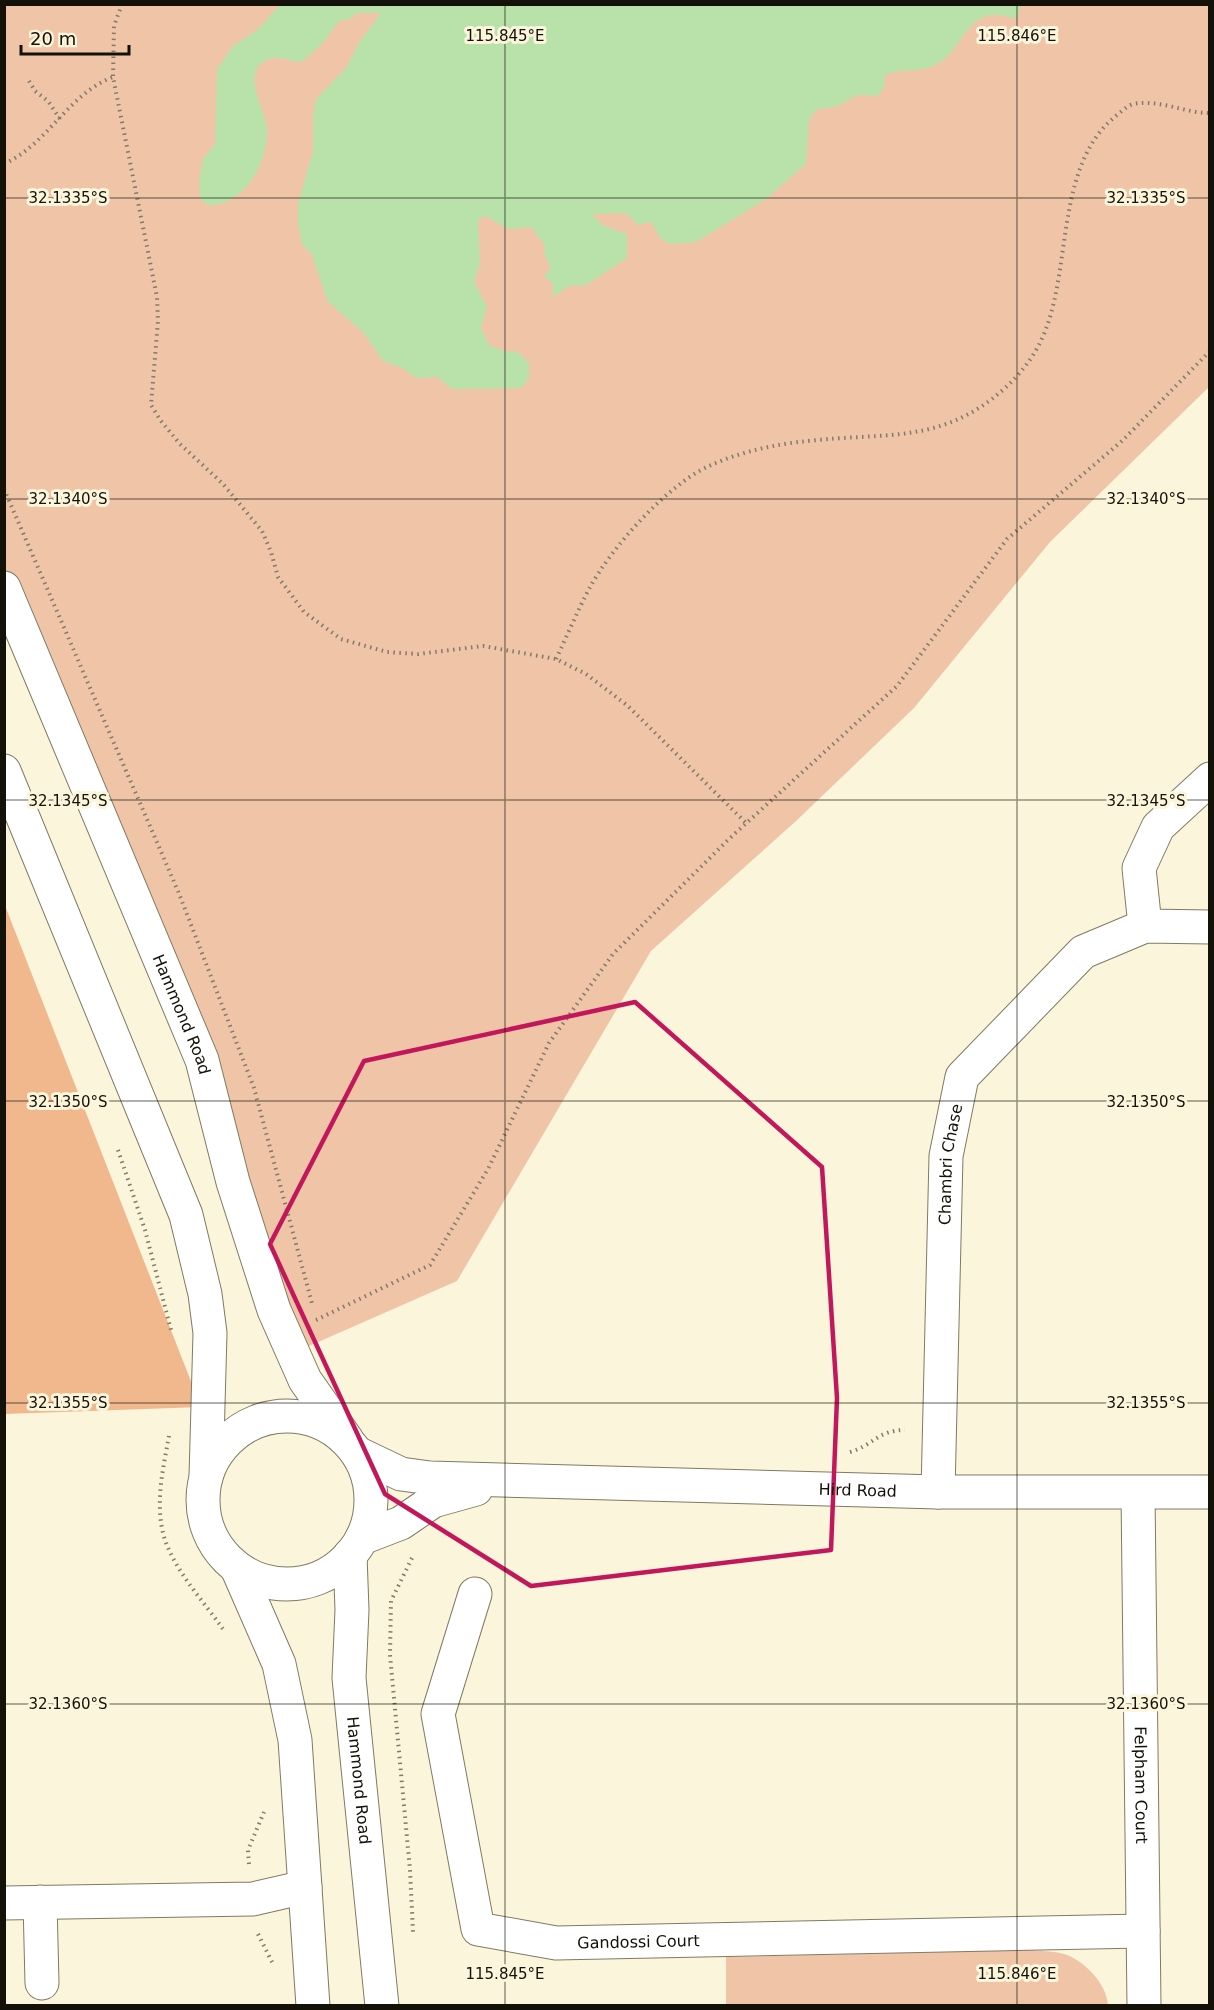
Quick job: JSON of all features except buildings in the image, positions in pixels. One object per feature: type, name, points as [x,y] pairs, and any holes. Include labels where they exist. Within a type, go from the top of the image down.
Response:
[{"type":"street","name":"Hammond Road","points":[[4,588],[202,1060],[233,1182],[285,1334],[305,1380],[352,1446]]},
{"type":"street","points":[[4,771],[186,1215],[205,1293],[210,1333],[206,1477],[203,1502],[207,1527],[219,1550],[237,1568],[259,1579],[284,1583],[308,1581],[331,1571],[356,1546],[370,1517],[371,1494],[367,1472],[352,1446],[323,1424],[295,1416],[266,1418],[239,1430],[219,1451],[206,1477]]},
{"type":"street","points":[[1145,926],[1139,868],[1158,827],[1209,779]]},
{"type":"street","name":"Chambri Chase","points":[[938,1492],[946,1156],[962,1077],[1083,952],[1145,926],[1209,927]]},
{"type":"street","name":"Hird Road","points":[[352,1446],[400,1474],[430,1478],[938,1492],[1209,1492]]},
{"type":"street","name":"Hird Road","points":[[356,1546],[401,1523],[433,1501],[504,1481]]},
{"type":"street","name":"Felpham Court","points":[[1138,1493],[1144,2006]]},
{"type":"street","name":"Hammond Road","points":[[356,1546],[349,1678],[382,2006]]},
{"type":"street","points":[[237,1568],[279,1664],[295,1740],[313,2006]]},
{"type":"street","name":"Gandossi Court","points":[[475,1594],[438,1714],[478,1929],[556,1943],[1143,1931]]},
{"type":"street","points":[[4,1903],[254,1899],[305,1887]]},
{"type":"street","points":[[40,1902],[42,1983]]},
{"type":"path","points":[[122,4],[114,26],[112,77],[157,297],[158,321],[151,405],[161,422],[223,484],[262,531],[278,577],[291,598],[320,625],[341,639],[361,647],[418,654],[483,645],[556,659],[585,674],[628,706],[746,823]]},
{"type":"path","points":[[4,164],[33,145],[95,84],[112,77]]},
{"type":"path","points":[[29,81],[35,92],[48,101],[60,119]]},
{"type":"path","points":[[556,659],[590,588],[635,524],[664,497],[708,466],[757,450],[807,441],[891,436],[944,425],[962,419],[1003,390],[1025,369],[1047,328],[1058,290],[1069,208],[1094,138],[1108,122],[1130,105],[1162,103],[1209,113]]},
{"type":"path","points":[[285,1334],[361,1300],[430,1265],[488,1169],[549,1043],[613,954],[746,823],[897,686],[1007,539],[1122,441],[1209,351]]},
{"type":"path","points":[[117,1145],[145,1230],[172,1332]]},
{"type":"path","points":[[171,1427],[160,1488],[165,1540],[185,1575],[228,1636]]},
{"type":"path","points":[[264,1810],[248,1850],[258,1938],[279,1973]]},
{"type":"highlighted area","points":[[635,1002],[822,1167],[837,1398],[831,1550],[531,1586],[385,1494],[270,1244],[364,1061]]},
{"type":"shaded area","points":[[5,5],[1209,5],[1209,387],[1050,542],[914,708],[796,821],[651,951],[457,1281],[300,1350],[5,606]]},
{"type":"shaded area","points":[[280,5],[1021,5],[1016,19],[999,15],[986,16],[976,22],[954,49],[935,65],[885,75],[884,87],[878,96],[857,95],[838,106],[816,110],[809,120],[806,164],[766,199],[696,242],[670,244],[661,239],[651,222],[638,225],[626,213],[592,214],[604,226],[627,234],[627,258],[586,285],[569,286],[553,297],[553,284],[544,276],[551,268],[545,255],[544,244],[531,227],[507,229],[486,216],[478,220],[480,263],[474,282],[487,306],[481,328],[489,345],[504,351],[518,352],[529,363],[529,378],[521,388],[452,389],[437,377],[416,378],[402,368],[383,361],[363,332],[328,302],[312,255],[302,244],[298,224],[298,203],[313,152],[313,115],[316,99],[346,68],[360,41],[381,13],[357,13],[350,19],[339,21],[322,44],[302,62],[270,58],[258,67],[255,84],[267,132],[263,158],[258,170],[242,191],[232,199],[220,204],[207,205],[200,198],[199,181],[203,159],[215,144],[217,69],[233,46],[257,30]]},
{"type":"shaded area","points":[[4,903],[201,1407],[5,1414]]},
{"type":"shaded area","points":[[1030,1950],[1060,1953],[1072,1957],[1086,1967],[1099,1981],[1107,1997],[1108,2005],[726,2005],[726,1957]]}]
